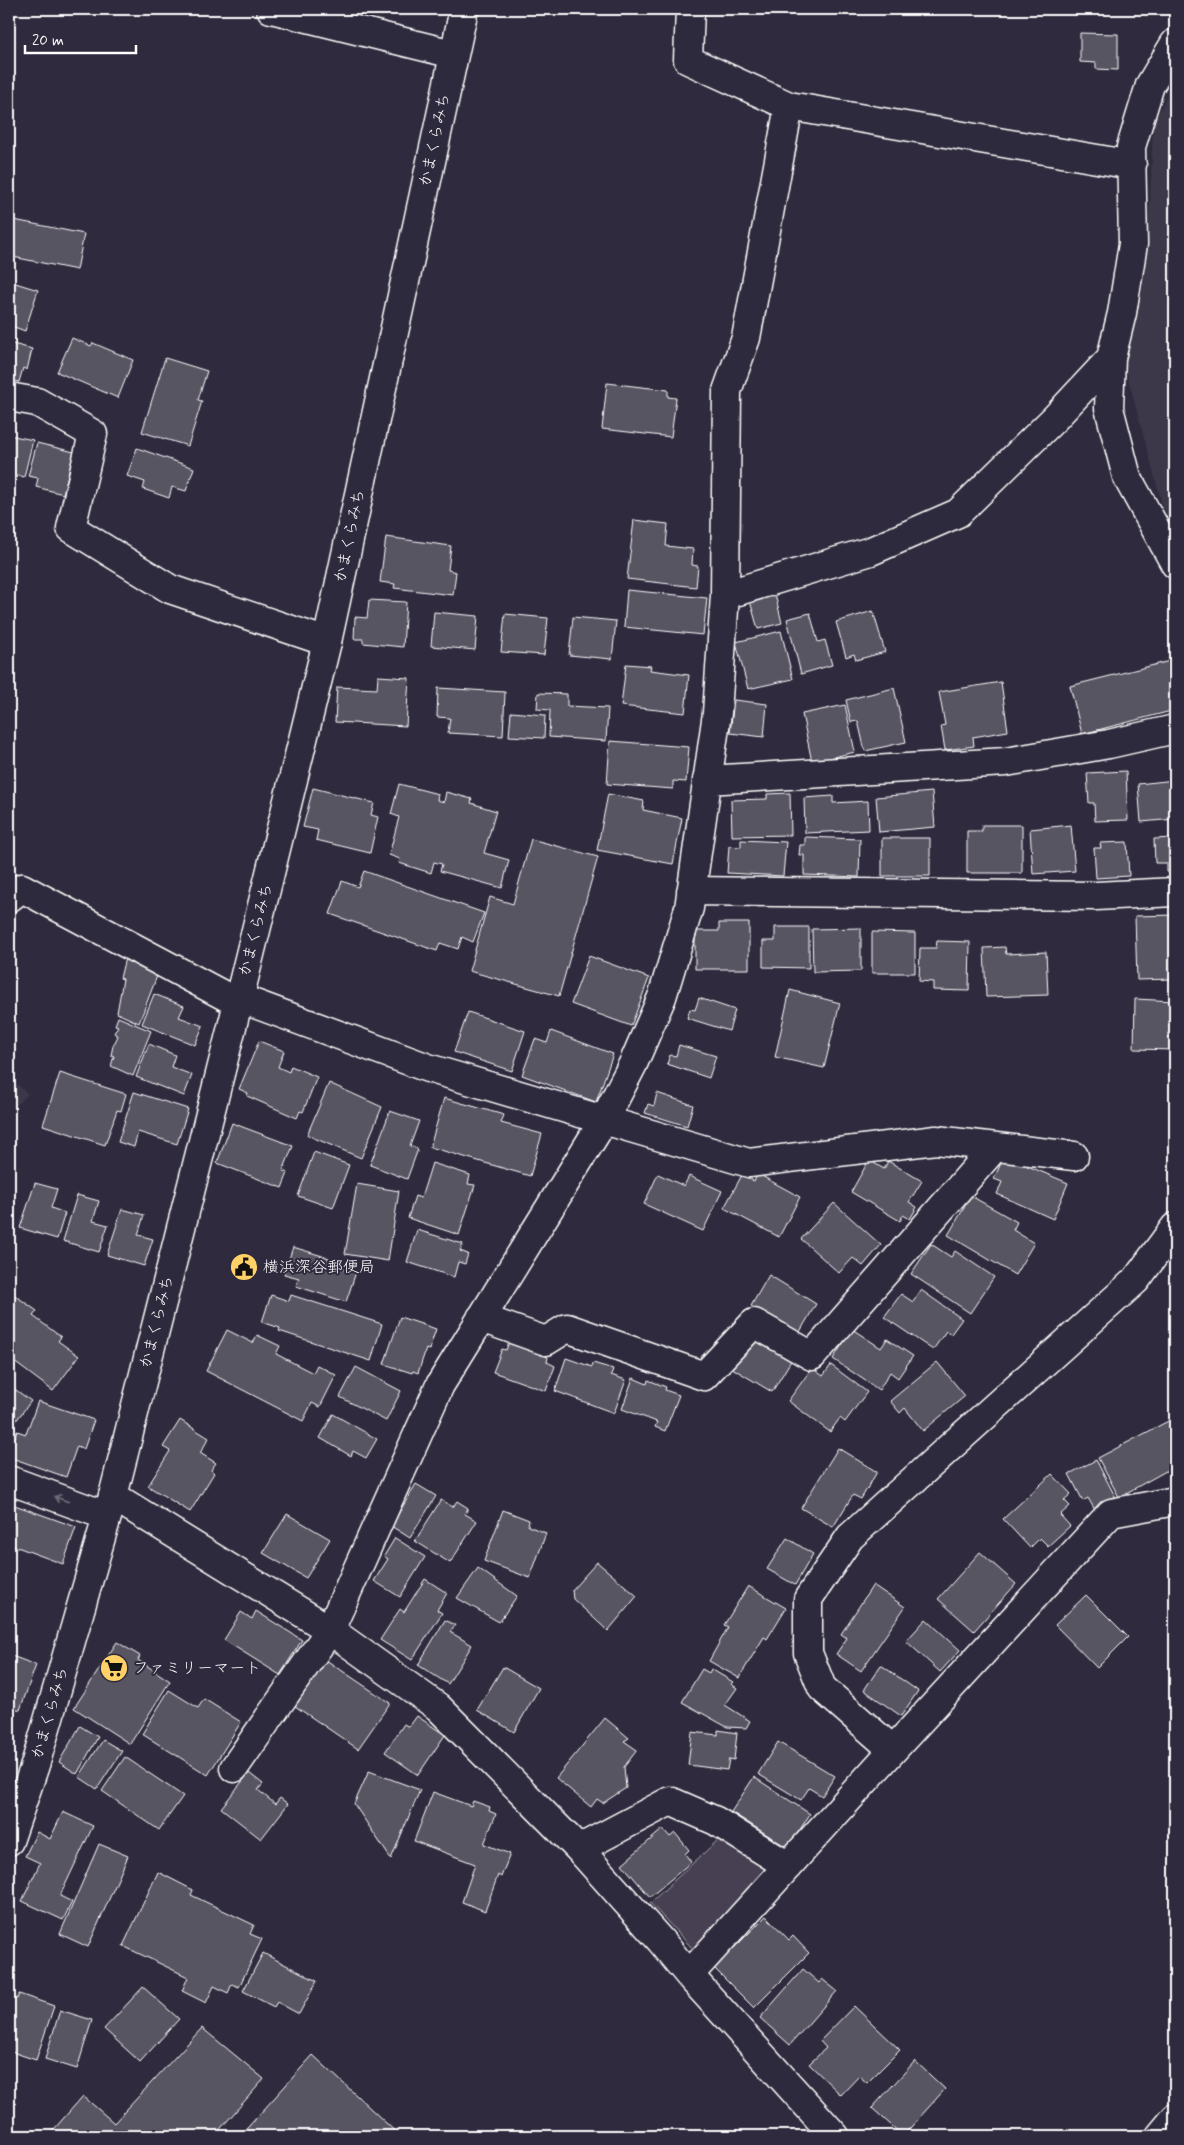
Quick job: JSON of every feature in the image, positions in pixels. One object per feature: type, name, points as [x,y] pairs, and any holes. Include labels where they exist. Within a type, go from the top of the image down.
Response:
[{"type":"street","points":[[271,9],[453,54]]},
{"type":"street","name":"かまくらみち","points":[[9,1841],[36,1762],[110,1506],[239,1001],[327,642],[464,9]]},
{"type":"street","points":[[690,9],[688,60],[789,106],[1132,164]]},
{"type":"street","points":[[1175,42],[1150,85],[1132,147],[1134,244],[1122,313],[1111,358],[1110,408],[1128,477],[1175,564]]},
{"type":"street","points":[[234,1768],[330,1630],[440,1384],[604,1120],[633,1064],[662,997],[689,908],[717,714],[725,595],[727,391],[746,338],[789,106]]},
{"type":"street","points":[[725,595],[871,551],[958,513],[1055,418],[1111,358]]},
{"type":"street","points":[[9,396],[37,402],[93,434],[71,528],[170,589],[327,642]]},
{"type":"street","points":[[707,780],[1006,762],[1108,744],[1175,729]]},
{"type":"street","points":[[9,898],[22,888],[239,1001],[428,1068],[626,1125],[749,1163],[936,1140],[1074,1156]]},
{"type":"street","points":[[691,891],[1096,896],[1175,892]]},
{"type":"street","points":[[481,1318],[546,1341],[567,1328],[704,1376],[754,1323],[812,1356],[995,1147]]},
{"type":"street","points":[[893,1750],[822,1688],[808,1653],[808,1599],[850,1537],[1136,1280],[1175,1227]]},
{"type":"street","points":[[9,1480],[110,1506],[330,1630],[438,1707],[579,1849],[661,1941],[689,1976],[835,2136]]},
{"type":"street","points":[[689,1976],[1111,1513],[1175,1501]]},
{"type":"street","points":[[579,1849],[670,1801],[716,1821],[788,1866]]},
{"type":"street","points":[[1160,2136],[1175,2118]]},
{"type":"shaded area","points":[[1175,78],[1175,539],[1165,515],[1123,360],[1150,204],[1153,126]]},
{"type":"shaded area","points":[[9,1077],[28,1094],[9,1112]]},
{"type":"shaded area","points":[[719,1839],[771,1873],[702,1945],[693,1949],[650,1903]]},
{"type":"building","points":[[1080,33],[1118,34],[1118,70],[1096,69],[1096,63],[1080,62]]},
{"type":"building","points":[[9,219],[84,234],[77,270],[13,257],[14,249],[9,248]]},
{"type":"building","points":[[9,281],[38,290],[25,331],[9,325]]},
{"type":"building","points":[[72,338],[91,346],[93,343],[133,360],[118,398],[57,372]]},
{"type":"building","points":[[9,343],[32,349],[27,370],[23,368],[19,382],[9,379]]},
{"type":"building","points":[[165,358],[207,371],[198,400],[202,401],[188,446],[142,432]]},
{"type":"building","points":[[607,383],[668,390],[668,397],[676,398],[671,437],[602,429]]},
{"type":"building","points":[[9,435],[33,440],[24,477],[17,475],[15,484],[9,483]]},
{"type":"building","points":[[37,443],[74,452],[63,494],[36,487],[38,478],[28,476]]},
{"type":"building","points":[[137,448],[194,468],[186,491],[172,487],[169,498],[143,489],[145,482],[127,476]]},
{"type":"building","points":[[634,520],[668,524],[666,546],[693,549],[692,565],[698,566],[696,587],[627,579]]},
{"type":"building","points":[[386,537],[451,546],[448,570],[456,572],[453,595],[394,588],[395,584],[380,582]]},
{"type":"building","points":[[627,590],[707,598],[703,635],[624,627]]},
{"type":"building","points":[[775,594],[782,623],[758,629],[750,601]]},
{"type":"building","points":[[369,600],[406,602],[403,647],[363,643],[363,639],[354,639],[355,617],[367,618]]},
{"type":"building","points":[[873,611],[885,652],[856,660],[854,654],[846,657],[836,622]]},
{"type":"building","points":[[434,612],[478,616],[475,650],[431,646]]},
{"type":"building","points":[[810,613],[818,642],[825,640],[832,665],[801,674],[787,619]]},
{"type":"building","points":[[505,614],[548,618],[544,655],[501,652]]},
{"type":"building","points":[[573,617],[616,621],[612,659],[569,655]]},
{"type":"building","points":[[781,631],[793,679],[748,689],[736,642]]},
{"type":"building","points":[[1170,661],[1175,683],[1175,710],[1082,734],[1070,686]]},
{"type":"building","points":[[626,664],[651,666],[650,670],[689,675],[685,713],[621,706]]},
{"type":"building","points":[[378,676],[409,678],[406,726],[335,722],[337,687],[377,689]]},
{"type":"building","points":[[1001,682],[1008,731],[973,737],[974,746],[945,750],[941,726],[945,725],[939,692]]},
{"type":"building","points":[[438,688],[505,692],[503,736],[448,733],[450,718],[437,717]]},
{"type":"building","points":[[894,688],[906,742],[865,751],[858,721],[851,722],[846,700]]},
{"type":"building","points":[[538,693],[567,694],[567,706],[608,708],[606,741],[549,737],[550,710],[537,709]]},
{"type":"building","points":[[734,700],[767,704],[764,737],[730,733]]},
{"type":"building","points":[[845,705],[855,752],[812,762],[802,714]]},
{"type":"building","points":[[511,712],[545,715],[544,738],[509,736]]},
{"type":"building","points":[[610,741],[689,747],[686,782],[673,781],[673,789],[607,784]]},
{"type":"building","points":[[1126,771],[1128,820],[1095,821],[1094,803],[1089,803],[1087,773]]},
{"type":"building","points":[[1175,780],[1175,819],[1141,822],[1138,784]]},
{"type":"building","points":[[399,784],[438,794],[437,800],[444,802],[446,792],[472,799],[471,803],[496,811],[484,853],[509,860],[502,888],[440,871],[442,864],[434,862],[431,873],[399,863],[400,859],[389,855],[399,817],[391,814]]},
{"type":"building","points":[[313,788],[374,803],[371,815],[378,817],[370,853],[316,840],[318,830],[303,827]]},
{"type":"building","points":[[932,792],[935,827],[879,832],[876,797]]},
{"type":"building","points":[[790,793],[791,835],[732,836],[731,800],[767,799],[767,794]]},
{"type":"building","points":[[608,794],[644,801],[643,810],[682,818],[673,864],[597,850]]},
{"type":"building","points":[[833,796],[833,803],[868,801],[869,830],[805,833],[804,798]]},
{"type":"building","points":[[982,825],[1022,825],[1022,873],[967,873],[967,831],[982,831]]},
{"type":"building","points":[[1071,825],[1075,871],[1033,874],[1030,829]]},
{"type":"building","points":[[805,837],[860,839],[859,877],[804,875],[804,855],[799,855],[800,845],[805,845]]},
{"type":"building","points":[[882,838],[930,838],[930,876],[882,876]]},
{"type":"building","points":[[1175,838],[1175,872],[1167,872],[1167,863],[1155,863],[1154,839]]},
{"type":"building","points":[[531,839],[598,857],[559,996],[469,971],[490,897],[513,904]]},
{"type":"building","points":[[741,840],[786,842],[783,876],[727,873],[729,846],[741,847]]},
{"type":"building","points":[[1127,842],[1129,876],[1096,878],[1094,848],[1101,848],[1100,843]]},
{"type":"building","points":[[364,871],[484,913],[473,942],[462,937],[458,949],[440,943],[437,951],[330,914],[342,881],[358,887]]},
{"type":"building","points":[[1175,915],[1175,967],[1172,967],[1173,979],[1137,980],[1135,916]]},
{"type":"building","points":[[719,923],[749,923],[749,969],[695,969],[695,931],[719,931]]},
{"type":"building","points":[[775,927],[809,927],[809,968],[763,967],[763,941],[775,941]]},
{"type":"building","points":[[861,928],[861,971],[813,972],[812,929]]},
{"type":"building","points":[[872,932],[915,933],[915,973],[872,973]]},
{"type":"building","points":[[937,941],[970,942],[969,991],[933,990],[933,982],[919,981],[920,948],[936,948]]},
{"type":"building","points":[[1005,947],[1006,954],[1046,952],[1048,995],[986,997],[984,948]]},
{"type":"building","points":[[589,956],[649,978],[631,1026],[571,1004]]},
{"type":"building","points":[[125,958],[157,976],[139,1023],[117,1013],[123,979],[120,978]]},
{"type":"building","points":[[790,990],[840,1003],[824,1068],[775,1057]]},
{"type":"building","points":[[154,994],[184,1006],[179,1017],[203,1026],[195,1045],[142,1024]]},
{"type":"building","points":[[699,998],[735,1010],[729,1031],[687,1018],[690,1009],[695,1010]]},
{"type":"building","points":[[1135,999],[1175,1001],[1175,1050],[1134,1049]]},
{"type":"building","points":[[468,1012],[525,1031],[512,1071],[454,1052]]},
{"type":"building","points":[[118,1017],[151,1031],[133,1076],[111,1066],[114,1056],[111,1055],[113,1046],[118,1036],[114,1033],[118,1026],[115,1025]]},
{"type":"building","points":[[551,1031],[613,1054],[596,1102],[522,1075],[535,1039],[547,1043]]},
{"type":"building","points":[[259,1041],[284,1051],[278,1067],[289,1072],[291,1066],[317,1077],[303,1112],[300,1111],[297,1118],[247,1096],[248,1093],[239,1089]]},
{"type":"building","points":[[149,1044],[175,1055],[171,1067],[192,1075],[184,1096],[136,1077]]},
{"type":"building","points":[[679,1045],[716,1056],[709,1078],[667,1064],[670,1055],[676,1056]]},
{"type":"building","points":[[60,1073],[126,1094],[121,1111],[117,1110],[105,1145],[43,1125]]},
{"type":"building","points":[[329,1083],[382,1107],[361,1158],[307,1135]]},
{"type":"building","points":[[134,1092],[188,1109],[177,1144],[138,1132],[134,1147],[118,1142]]},
{"type":"building","points":[[657,1093],[693,1105],[687,1126],[645,1113],[648,1104],[654,1106]]},
{"type":"building","points":[[444,1098],[504,1115],[501,1123],[542,1134],[530,1176],[430,1147]]},
{"type":"building","points":[[390,1111],[419,1121],[410,1146],[418,1149],[407,1179],[370,1165]]},
{"type":"building","points":[[232,1123],[293,1146],[283,1171],[288,1173],[282,1188],[217,1163]]},
{"type":"building","points":[[314,1152],[349,1165],[333,1208],[298,1196]]},
{"type":"building","points":[[1004,1156],[1068,1183],[1053,1219],[997,1194],[1002,1182],[994,1179]]},
{"type":"building","points":[[869,1160],[884,1169],[888,1161],[922,1181],[909,1202],[917,1207],[910,1219],[903,1215],[900,1221],[851,1192]]},
{"type":"building","points":[[432,1163],[470,1175],[468,1184],[475,1185],[459,1235],[408,1218],[415,1196],[421,1198]]},
{"type":"building","points":[[658,1174],[684,1186],[689,1176],[722,1191],[703,1231],[644,1204]]},
{"type":"building","points":[[758,1174],[800,1197],[779,1237],[724,1208],[742,1175],[754,1181]]},
{"type":"building","points":[[35,1183],[57,1189],[51,1208],[65,1213],[57,1239],[20,1228]]},
{"type":"building","points":[[357,1184],[399,1191],[388,1261],[345,1254]]},
{"type":"building","points":[[77,1195],[99,1201],[93,1221],[108,1225],[99,1252],[63,1241]]},
{"type":"building","points":[[971,1196],[1017,1222],[1013,1230],[1034,1243],[1015,1275],[948,1235]]},
{"type":"building","points":[[834,1203],[881,1245],[863,1266],[853,1258],[839,1273],[801,1239]]},
{"type":"building","points":[[122,1209],[144,1215],[138,1235],[153,1239],[144,1266],[107,1255]]},
{"type":"building","points":[[417,1230],[463,1244],[460,1251],[468,1254],[465,1264],[458,1262],[454,1277],[407,1262]]},
{"type":"building","points":[[931,1244],[951,1257],[955,1251],[994,1277],[970,1313],[911,1274]]},
{"type":"building","points":[[293,1247],[329,1258],[327,1264],[356,1272],[346,1302],[296,1286],[299,1278],[284,1274]]},
{"type":"building","points":[[769,1275],[816,1304],[798,1335],[751,1306]]},
{"type":"building","points":[[921,1290],[962,1319],[951,1334],[946,1331],[933,1350],[884,1317],[901,1294],[913,1302]]},
{"type":"building","points":[[13,1294],[37,1311],[33,1316],[61,1337],[58,1341],[79,1356],[53,1391],[9,1358],[9,1299]]},
{"type":"building","points":[[271,1295],[289,1301],[291,1295],[382,1324],[371,1361],[279,1331],[280,1328],[262,1322]]},
{"type":"building","points":[[400,1317],[436,1329],[429,1350],[426,1349],[418,1373],[413,1371],[412,1373],[384,1364]]},
{"type":"building","points":[[852,1329],[881,1348],[887,1339],[913,1356],[898,1378],[890,1372],[879,1390],[833,1359]]},
{"type":"building","points":[[227,1330],[253,1343],[257,1335],[280,1346],[276,1354],[313,1373],[317,1365],[336,1375],[320,1407],[312,1403],[303,1421],[206,1371]]},
{"type":"building","points":[[747,1332],[792,1359],[772,1392],[727,1365]]},
{"type":"building","points":[[509,1342],[548,1357],[547,1362],[555,1366],[546,1391],[493,1372],[502,1349],[506,1350]]},
{"type":"building","points":[[566,1358],[592,1367],[593,1363],[613,1369],[611,1375],[626,1380],[614,1413],[555,1391]]},
{"type":"building","points":[[937,1362],[965,1396],[923,1431],[905,1408],[900,1413],[890,1401]]},
{"type":"building","points":[[831,1365],[867,1392],[845,1422],[840,1418],[830,1432],[788,1401],[812,1368],[823,1376]]},
{"type":"building","points":[[356,1367],[401,1391],[386,1421],[340,1397]]},
{"type":"building","points":[[633,1378],[647,1384],[648,1380],[666,1387],[665,1390],[679,1395],[665,1431],[655,1427],[657,1422],[622,1409]]},
{"type":"building","points":[[9,1385],[31,1401],[9,1430]]},
{"type":"building","points":[[38,1401],[94,1420],[84,1449],[77,1446],[66,1477],[9,1457],[17,1431],[26,1434]]},
{"type":"building","points":[[333,1414],[377,1439],[366,1458],[353,1451],[351,1456],[320,1438]]},
{"type":"building","points":[[1174,1418],[1175,1466],[1119,1497],[1098,1458]]},
{"type":"building","points":[[180,1420],[209,1438],[200,1453],[216,1463],[211,1470],[214,1473],[190,1512],[148,1486],[170,1451],[163,1447]]},
{"type":"building","points":[[838,1448],[877,1472],[861,1499],[853,1495],[833,1527],[801,1508]]},
{"type":"building","points":[[1096,1460],[1116,1498],[1095,1510],[1088,1498],[1083,1501],[1069,1474]]},
{"type":"building","points":[[1052,1474],[1071,1494],[1064,1500],[1070,1506],[1060,1515],[1070,1526],[1048,1546],[1040,1538],[1030,1548],[1003,1519]]},
{"type":"building","points":[[416,1484],[436,1496],[410,1538],[391,1526]]},
{"type":"building","points":[[441,1500],[453,1507],[457,1501],[468,1508],[465,1514],[477,1521],[450,1563],[415,1541]]},
{"type":"building","points":[[9,1503],[76,1527],[63,1564],[9,1544]]},
{"type":"building","points":[[503,1510],[529,1520],[528,1526],[546,1533],[530,1578],[484,1561]]},
{"type":"building","points":[[287,1514],[330,1539],[306,1578],[263,1553]]},
{"type":"building","points":[[395,1538],[425,1557],[400,1597],[374,1581],[388,1559],[384,1556]]},
{"type":"building","points":[[787,1538],[813,1554],[795,1585],[767,1569]]},
{"type":"building","points":[[980,1552],[1016,1584],[974,1631],[938,1599]]},
{"type":"building","points":[[597,1562],[637,1596],[608,1631],[573,1599],[572,1590]]},
{"type":"building","points":[[478,1568],[517,1596],[499,1622],[457,1598]]},
{"type":"building","points":[[425,1579],[447,1593],[437,1610],[442,1613],[412,1660],[380,1640],[400,1609],[404,1612]]},
{"type":"building","points":[[873,1585],[905,1607],[861,1671],[836,1654],[847,1638],[841,1634]]},
{"type":"building","points":[[748,1586],[786,1608],[767,1639],[764,1637],[739,1678],[709,1661],[728,1627],[724,1625]]},
{"type":"building","points":[[1086,1595],[1128,1637],[1097,1668],[1055,1625]]},
{"type":"building","points":[[256,1611],[302,1640],[280,1675],[224,1640],[241,1612],[252,1619]]},
{"type":"building","points":[[926,1619],[960,1650],[940,1672],[906,1641]]},
{"type":"building","points":[[445,1620],[455,1625],[450,1632],[472,1645],[448,1684],[418,1665]]},
{"type":"building","points":[[117,1642],[140,1656],[138,1660],[170,1681],[130,1744],[74,1708]]},
{"type":"building","points":[[9,1655],[36,1665],[20,1710],[9,1706]]},
{"type":"building","points":[[326,1660],[390,1703],[358,1749],[295,1706]]},
{"type":"building","points":[[881,1665],[918,1691],[901,1716],[864,1690]]},
{"type":"building","points":[[503,1667],[539,1688],[514,1732],[477,1710]]},
{"type":"building","points":[[702,1669],[709,1673],[711,1669],[733,1682],[731,1684],[737,1688],[725,1705],[750,1721],[746,1728],[727,1727],[682,1702]]},
{"type":"building","points":[[169,1690],[198,1708],[204,1699],[241,1722],[208,1775],[142,1734]]},
{"type":"building","points":[[417,1716],[445,1735],[418,1775],[385,1752],[404,1724],[409,1727]]},
{"type":"building","points":[[605,1718],[629,1738],[624,1741],[637,1750],[624,1767],[626,1788],[603,1803],[597,1799],[591,1807],[556,1778]]},
{"type":"building","points":[[80,1726],[98,1737],[77,1774],[59,1762]]},
{"type":"building","points":[[718,1730],[737,1733],[734,1760],[729,1759],[727,1770],[688,1765],[692,1732],[718,1735]]},
{"type":"building","points":[[103,1740],[122,1751],[97,1789],[79,1777]]},
{"type":"building","points":[[778,1742],[835,1776],[822,1796],[809,1788],[801,1800],[758,1774]]},
{"type":"building","points":[[125,1757],[183,1796],[159,1830],[102,1791]]},
{"type":"building","points":[[369,1771],[420,1790],[391,1859],[354,1804]]},
{"type":"building","points":[[249,1773],[263,1784],[258,1790],[275,1804],[280,1798],[288,1804],[261,1839],[221,1808]]},
{"type":"building","points":[[754,1777],[810,1814],[788,1848],[731,1812]]},
{"type":"building","points":[[433,1792],[471,1806],[473,1801],[490,1807],[489,1811],[496,1814],[484,1844],[510,1854],[501,1877],[498,1875],[485,1911],[462,1902],[475,1864],[414,1841]]},
{"type":"building","points":[[63,1812],[93,1826],[60,1896],[72,1902],[63,1920],[22,1901],[40,1863],[25,1856],[37,1832],[50,1839]]},
{"type":"building","points":[[663,1829],[670,1837],[675,1833],[689,1850],[685,1854],[691,1862],[650,1897],[622,1864]]},
{"type":"building","points":[[99,1844],[128,1856],[88,1947],[60,1934]]},
{"type":"building","points":[[158,1872],[193,1890],[191,1895],[254,1925],[250,1934],[262,1939],[239,1987],[232,1984],[228,1993],[214,1986],[206,2003],[182,1991],[188,1977],[123,1946]]},
{"type":"building","points":[[766,1916],[789,1940],[793,1936],[809,1953],[754,2008],[714,1968]]},
{"type":"building","points":[[263,1953],[317,1981],[299,2014],[277,2002],[274,2007],[243,1991]]},
{"type":"building","points":[[803,1969],[819,1983],[822,1979],[837,1991],[790,2045],[760,2018]]},
{"type":"building","points":[[143,1987],[179,2019],[140,2062],[104,2029]]},
{"type":"building","points":[[19,1994],[54,2006],[36,2060],[9,2051],[9,1997],[17,1999]]},
{"type":"building","points":[[854,2006],[900,2050],[867,2083],[859,2076],[841,2095],[809,2064],[826,2048],[820,2041]]},
{"type":"building","points":[[60,2010],[92,2020],[77,2069],[45,2059]]},
{"type":"building","points":[[202,2028],[264,2079],[214,2136],[48,2136],[83,2096],[114,2123]]},
{"type":"building","points":[[313,2055],[400,2136],[240,2136]]},
{"type":"building","points":[[915,2061],[945,2089],[903,2136],[872,2108]]},
{"type":"place","name":"横浜深谷郵便局","points":[[244,1267]]},
{"type":"place","name":"ファミリーマート","points":[[114,1668]]}]
